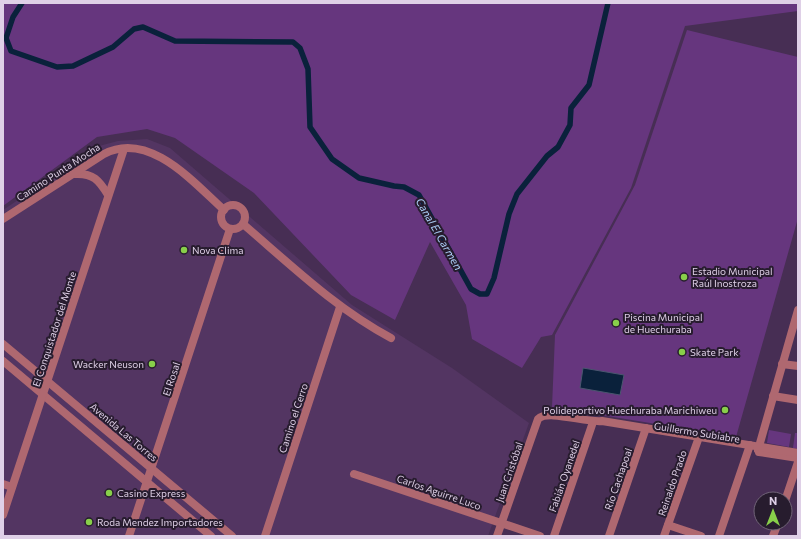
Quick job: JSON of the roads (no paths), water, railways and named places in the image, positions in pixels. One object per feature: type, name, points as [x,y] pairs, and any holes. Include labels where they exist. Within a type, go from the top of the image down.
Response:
[{"type":"street","name":"Camino Punta Mocha","points":[[3,219],[109,151],[124,149],[147,150],[162,157],[224,210]]},
{"type":"street","name":"El Conquistador del Monte","points":[[3,515],[124,149]]},
{"type":"street","points":[[75,174],[87,173],[96,177],[108,195]]},
{"type":"street","points":[[231,206],[239,207],[244,213],[243,224],[237,228],[230,229],[222,221],[224,210],[231,206]]},
{"type":"street","points":[[243,224],[340,307],[365,324],[391,338]]},
{"type":"street","name":"El Rosal","points":[[129,536],[230,229]]},
{"type":"street","name":"Camino el Cerro","points":[[265,536],[340,307]]},
{"type":"street","points":[[719,536],[773,396],[798,310]]},
{"type":"street","name":"Avenida Las Torres","points":[[3,344],[232,536]]},
{"type":"street","points":[[3,361],[212,536]]},
{"type":"street","points":[[782,364],[798,366]]},
{"type":"street","points":[[773,396],[798,400]]},
{"type":"street","name":"Guillermo Subiabre","points":[[540,416],[549,415],[593,422],[602,421],[645,431],[754,448],[798,458]]},
{"type":"street","name":"Juan Cristóbal","points":[[497,536],[540,416]]},
{"type":"street","name":"Fabián Oyanedel","points":[[554,536],[593,422]]},
{"type":"street","name":"Río Cachapoal","points":[[609,536],[645,431]]},
{"type":"street","name":"Reinaldo Prado","points":[[664,536],[698,439]]},
{"type":"street","name":"Guillermo Subiabre","points":[[754,448],[798,452]]},
{"type":"street","points":[[788,491],[798,462]]},
{"type":"street","name":"Carlos Aguirre Luco","points":[[354,474],[540,536]]},
{"type":"street","points":[[3,484],[12,487]]},
{"type":"street","points":[[668,525],[701,536]]},
{"type":"water","points":[[583,368],[624,375],[620,395],[580,388]]},
{"type":"waterway","name":"Canal El Carmen","points":[[22,3],[13,17],[6,38],[11,51],[57,67],[73,66],[113,47],[134,29],[143,27],[175,41],[293,42],[300,48],[308,69],[310,127],[332,159],[359,178],[404,187],[419,195],[471,289],[480,294],[487,294],[494,278],[509,214],[517,194],[547,156],[558,147],[570,125],[571,108],[589,85],[608,3]]},
{"type":"place","name":"Nova Clima","points":[[184,250]]},
{"type":"place","name":"Estadio Municipal Raúl Inostroza","points":[[684,277]]},
{"type":"place","name":"Piscina Municipal de Huechuraba","points":[[616,323]]},
{"type":"place","name":"Skate Park","points":[[682,352]]},
{"type":"place","name":"Wacker Neuson","points":[[152,364]]},
{"type":"place","name":"Polideportivo Huechuraba Marichiweu","points":[[725,410]]},
{"type":"place","name":"Casino Express","points":[[109,493]]},
{"type":"place","name":"Roda Mendez Importadores","points":[[89,522]]}]
